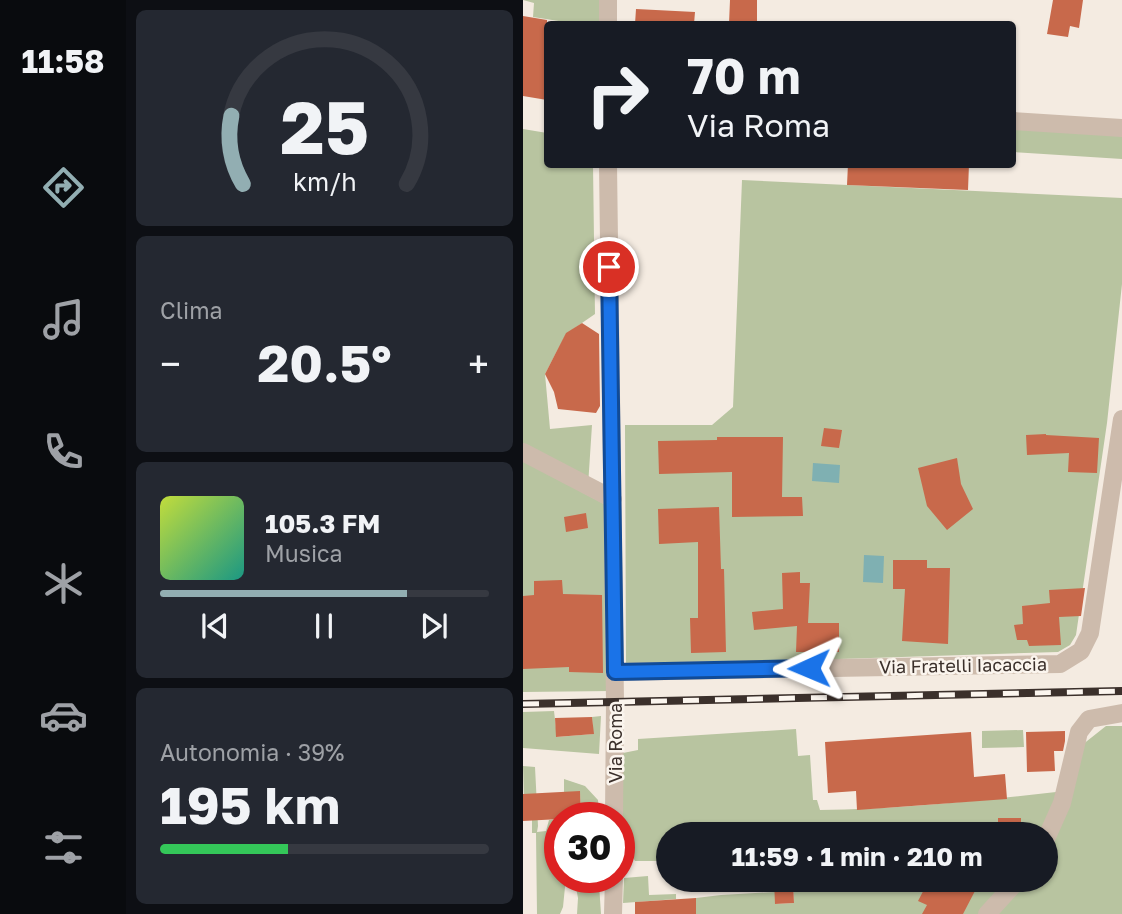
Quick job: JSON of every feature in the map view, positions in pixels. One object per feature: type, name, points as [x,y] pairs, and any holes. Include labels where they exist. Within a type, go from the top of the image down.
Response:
[{"type":"street","points":[[608,0],[608,21]]},
{"type":"street","points":[[1016,121],[1122,128]]},
{"type":"street","name":"Via Roma","points":[[608,168],[615,672],[614,802]]},
{"type":"street","name":"Via Fratelli Iacaccia","points":[[615,672],[1060,664],[1081,651],[1090,633],[1122,419]]},
{"type":"street","points":[[523,452],[613,499]]},
{"type":"street","points":[[1054,822],[1062,803],[1079,732],[1089,719],[1122,713]]},
{"type":"street","points":[[987,914],[1007,892]]},
{"type":"street","points":[[613,914],[614,893]]},
{"type":"green space","points":[[523,0],[600,0],[599,21],[559,21],[533,17],[534,3]]},
{"type":"green space","points":[[1016,121],[1122,128],[1122,159],[1016,152]]},
{"type":"green space","points":[[523,129],[544,132],[544,168],[593,168],[595,314],[566,334],[545,374],[550,429],[592,425],[588,486],[523,452]]},
{"type":"green space","points":[[742,180],[1122,198],[1122,284],[1107,423],[1076,635],[1070,645],[1058,652],[626,666],[625,425],[712,425],[733,407]]},
{"type":"green space","points":[[523,461],[608,506],[611,691],[523,692]]},
{"type":"green space","points":[[554,711],[557,737],[593,734],[592,717],[601,716],[599,754],[523,748],[523,712]]},
{"type":"green space","points":[[1106,726],[1122,726],[1122,914],[995,914],[1014,892],[1058,892],[1058,827],[1066,812],[1082,745]]},
{"type":"green space","points":[[796,729],[798,756],[810,755],[813,800],[817,800],[820,810],[938,804],[1056,792],[1058,801],[1049,822],[656,822],[656,861],[635,861],[635,802],[622,802],[623,753],[638,750],[638,739]]},
{"type":"green space","points":[[1023,730],[1024,747],[982,748],[982,731]]},
{"type":"green space","points":[[523,766],[535,767],[537,832],[544,831],[544,893],[564,893],[560,914],[537,914],[536,833],[532,833],[532,801],[524,801]]},
{"type":"green space","points":[[564,779],[585,786],[598,802],[580,802],[580,792],[564,792]]},
{"type":"green space","points":[[648,876],[649,895],[676,894],[676,899],[623,903],[623,893],[635,893],[635,877]]},
{"type":"green space","points":[[775,892],[775,904],[794,903],[794,892],[999,894],[981,914],[696,914],[696,898],[721,895]]},
{"type":"green space","points":[[577,893],[600,893],[601,914],[577,914]]},
{"type":"water","points":[[813,463],[840,465],[839,483],[812,481]]},
{"type":"water","points":[[864,555],[884,556],[883,583],[863,582]]},
{"type":"building","points":[[730,0],[757,0],[757,21],[729,21]]},
{"type":"building","points":[[1053,0],[1083,0],[1079,28],[1070,26],[1068,37],[1047,34]]},
{"type":"building","points":[[636,9],[695,12],[694,21],[635,21]]},
{"type":"building","points":[[523,16],[547,21],[544,21],[544,100],[523,96]]},
{"type":"building","points":[[848,168],[969,168],[968,190],[847,185]]},
{"type":"building","points":[[582,323],[599,334],[600,406],[596,413],[558,409],[554,392],[545,374],[566,333]]},
{"type":"building","points":[[824,428],[842,430],[839,448],[821,446]]},
{"type":"building","points":[[1026,435],[1099,438],[1097,473],[1068,472],[1069,453],[1027,455]]},
{"type":"building","points":[[717,437],[783,437],[782,497],[802,497],[803,516],[732,517],[732,472],[659,474],[658,441],[717,440]]},
{"type":"building","points":[[957,458],[961,484],[973,509],[947,530],[927,506],[918,468]]},
{"type":"building","points":[[719,507],[726,652],[691,653],[690,618],[698,618],[698,542],[659,544],[658,509]]},
{"type":"building","points":[[586,513],[588,528],[566,532],[564,517]]},
{"type":"building","points":[[893,560],[927,560],[927,568],[950,568],[948,644],[902,641],[905,589],[893,589]]},
{"type":"building","points":[[800,572],[800,583],[810,583],[808,623],[839,623],[839,652],[796,652],[797,626],[754,630],[752,612],[783,609],[782,573]]},
{"type":"building","points":[[562,580],[563,594],[602,595],[603,673],[569,672],[569,667],[523,669],[523,596],[534,595],[534,581]]},
{"type":"building","points":[[1085,588],[1081,616],[1059,617],[1061,645],[1029,646],[1027,640],[1017,640],[1014,625],[1023,624],[1022,606],[1050,603],[1049,590]]},
{"type":"building","points":[[592,717],[594,734],[556,737],[555,718]]},
{"type":"building","points":[[1065,731],[1063,751],[1054,751],[1055,771],[1027,772],[1026,732]]},
{"type":"building","points":[[971,732],[974,777],[1005,774],[1007,799],[857,810],[856,791],[828,793],[825,742]]},
{"type":"building","points":[[580,791],[580,802],[544,802],[544,820],[523,821],[523,794]]},
{"type":"building","points":[[998,818],[1021,818],[1021,822],[998,822]]},
{"type":"building","points":[[774,892],[794,892],[794,903],[775,904]]},
{"type":"building","points":[[923,892],[974,892],[963,914],[922,914],[927,905],[918,901]]},
{"type":"building","points":[[696,898],[696,914],[635,914],[635,902]]},
{"type":"railway","points":[[523,704],[1122,691]]},
{"type":"route","points":[[609,267],[615,672],[809,668]]}]
